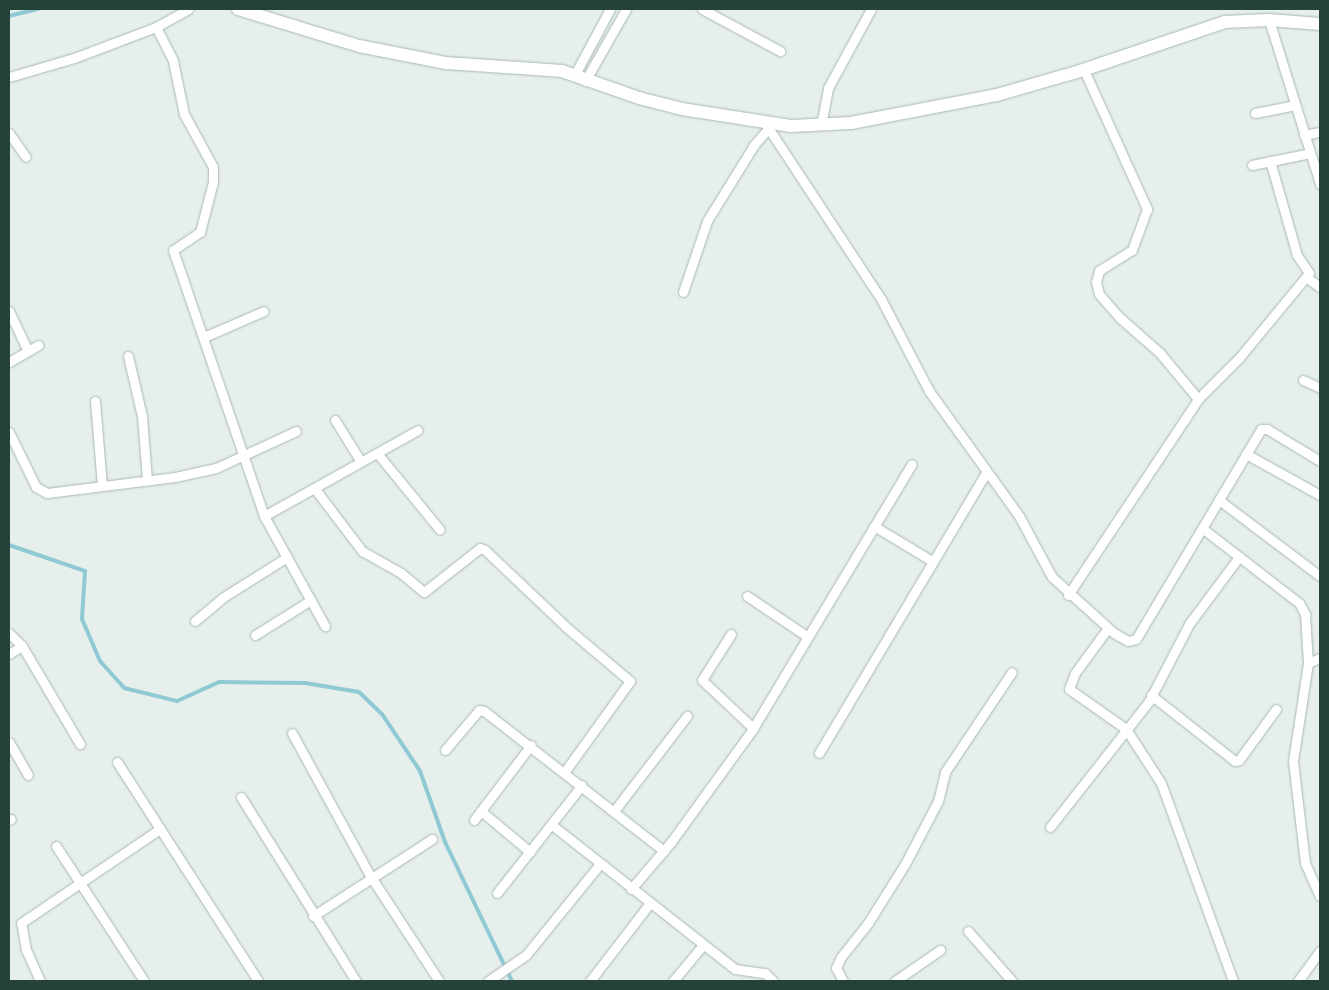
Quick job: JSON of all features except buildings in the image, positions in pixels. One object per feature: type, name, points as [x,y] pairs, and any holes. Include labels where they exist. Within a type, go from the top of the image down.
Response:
[{"type":"main road","points":[[238,9],[359,46],[446,63],[555,70],[682,109],[767,126],[851,123],[997,95],[1084,70],[1225,22],[1269,20],[1320,24]]},
{"type":"street","points":[[9,77],[74,58],[156,27],[188,9]]},
{"type":"street","points":[[579,78],[610,9]]},
{"type":"street","points":[[579,78],[626,9]]},
{"type":"street","points":[[702,9],[780,51]]},
{"type":"street","points":[[821,125],[828,88],[871,9]]},
{"type":"street","points":[[1269,20],[1320,184]]},
{"type":"street","points":[[156,27],[173,61],[184,114],[213,167],[213,182],[200,232],[173,250],[264,516],[325,626]]},
{"type":"street","points":[[1084,70],[1147,209],[1132,250],[1099,271],[1096,282],[1100,294],[1119,317],[1160,353],[1198,398]]},
{"type":"street","points":[[1255,113],[1295,104]]},
{"type":"street","points":[[683,292],[707,221],[767,126],[881,299],[928,391],[1019,516],[1052,577],[1068,594],[1108,628],[1128,641],[1136,640],[1261,429],[1267,429],[1320,461]]},
{"type":"street","points":[[1304,135],[1320,132]]},
{"type":"street","points":[[9,133],[26,157]]},
{"type":"street","points":[[1252,165],[1310,153]]},
{"type":"street","points":[[1068,594],[1198,398],[1240,358],[1306,278],[1309,270],[1297,255],[1270,161]]},
{"type":"street","points":[[1306,278],[1320,287]]},
{"type":"street","points":[[9,311],[28,351]]},
{"type":"street","points":[[204,337],[264,311]]},
{"type":"street","points":[[9,362],[39,345]]},
{"type":"street","points":[[128,356],[142,416],[147,480]]},
{"type":"street","points":[[1303,380],[1320,388]]},
{"type":"street","points":[[95,402],[102,486]]},
{"type":"street","points":[[335,420],[361,462]]},
{"type":"street","points":[[264,516],[418,430]]},
{"type":"street","points":[[9,432],[36,486],[47,493],[147,480],[216,468],[296,431]]},
{"type":"street","points":[[377,453],[440,530]]},
{"type":"street","points":[[1246,454],[1320,495]]},
{"type":"street","points":[[630,888],[664,851],[753,728],[912,464]]},
{"type":"street","points":[[819,753],[986,473]]},
{"type":"street","points":[[315,489],[362,551],[401,572],[424,592],[480,548],[485,550],[566,627],[630,680],[565,771]]},
{"type":"street","points":[[1219,500],[1320,576]]},
{"type":"street","points":[[874,526],[932,561]]},
{"type":"street","points":[[1202,528],[1299,603],[1308,635],[1308,663],[1293,761],[1305,862],[1320,896]]},
{"type":"street","points":[[1050,827],[1151,695],[1188,624],[1239,556]]},
{"type":"street","points":[[194,621],[216,606],[222,598],[287,557]]},
{"type":"street","points":[[747,596],[808,637]]},
{"type":"street","points":[[255,635],[311,600]]},
{"type":"street","points":[[1108,628],[1075,673],[1069,689],[1126,729],[1161,784],[1228,974],[1233,981]]},
{"type":"street","points":[[9,633],[22,646],[80,744]]},
{"type":"street","points":[[730,634],[702,680],[753,728]]},
{"type":"street","points":[[9,654],[22,646]]},
{"type":"street","points":[[1308,663],[1320,658]]},
{"type":"street","points":[[843,981],[836,968],[841,957],[868,923],[905,864],[938,801],[945,772],[1012,672]]},
{"type":"street","points":[[1151,695],[1235,760],[1239,760],[1276,709]]},
{"type":"street","points":[[445,750],[479,710],[531,745],[664,851]]},
{"type":"street","points":[[614,811],[687,716]]},
{"type":"street","points":[[292,732],[371,877],[439,981]]},
{"type":"street","points":[[9,742],[28,775]]},
{"type":"street","points":[[474,820],[531,745]]},
{"type":"street","points":[[117,762],[258,981]]},
{"type":"street","points":[[497,893],[582,785]]},
{"type":"street","points":[[241,797],[313,916],[356,981]]},
{"type":"street","points":[[481,811],[530,852]]},
{"type":"street","points":[[552,825],[735,969],[765,973],[773,981]]},
{"type":"street","points":[[40,981],[26,950],[21,923],[80,885],[160,829]]},
{"type":"street","points":[[313,916],[432,839]]},
{"type":"street","points":[[56,846],[144,981]]},
{"type":"street","points":[[488,981],[526,955],[600,864]]},
{"type":"street","points":[[590,981],[650,904]]},
{"type":"street","points":[[968,930],[1012,981]]},
{"type":"street","points":[[673,981],[703,945]]},
{"type":"street","points":[[895,981],[940,950]]},
{"type":"street","points":[[1298,981],[1320,951]]},
{"type":"waterway","points":[[9,16],[38,9]]},
{"type":"waterway","points":[[9,545],[85,571],[82,619],[100,661],[124,688],[177,701],[219,682],[305,683],[359,692],[382,714],[420,771],[445,842],[512,981]]}]
